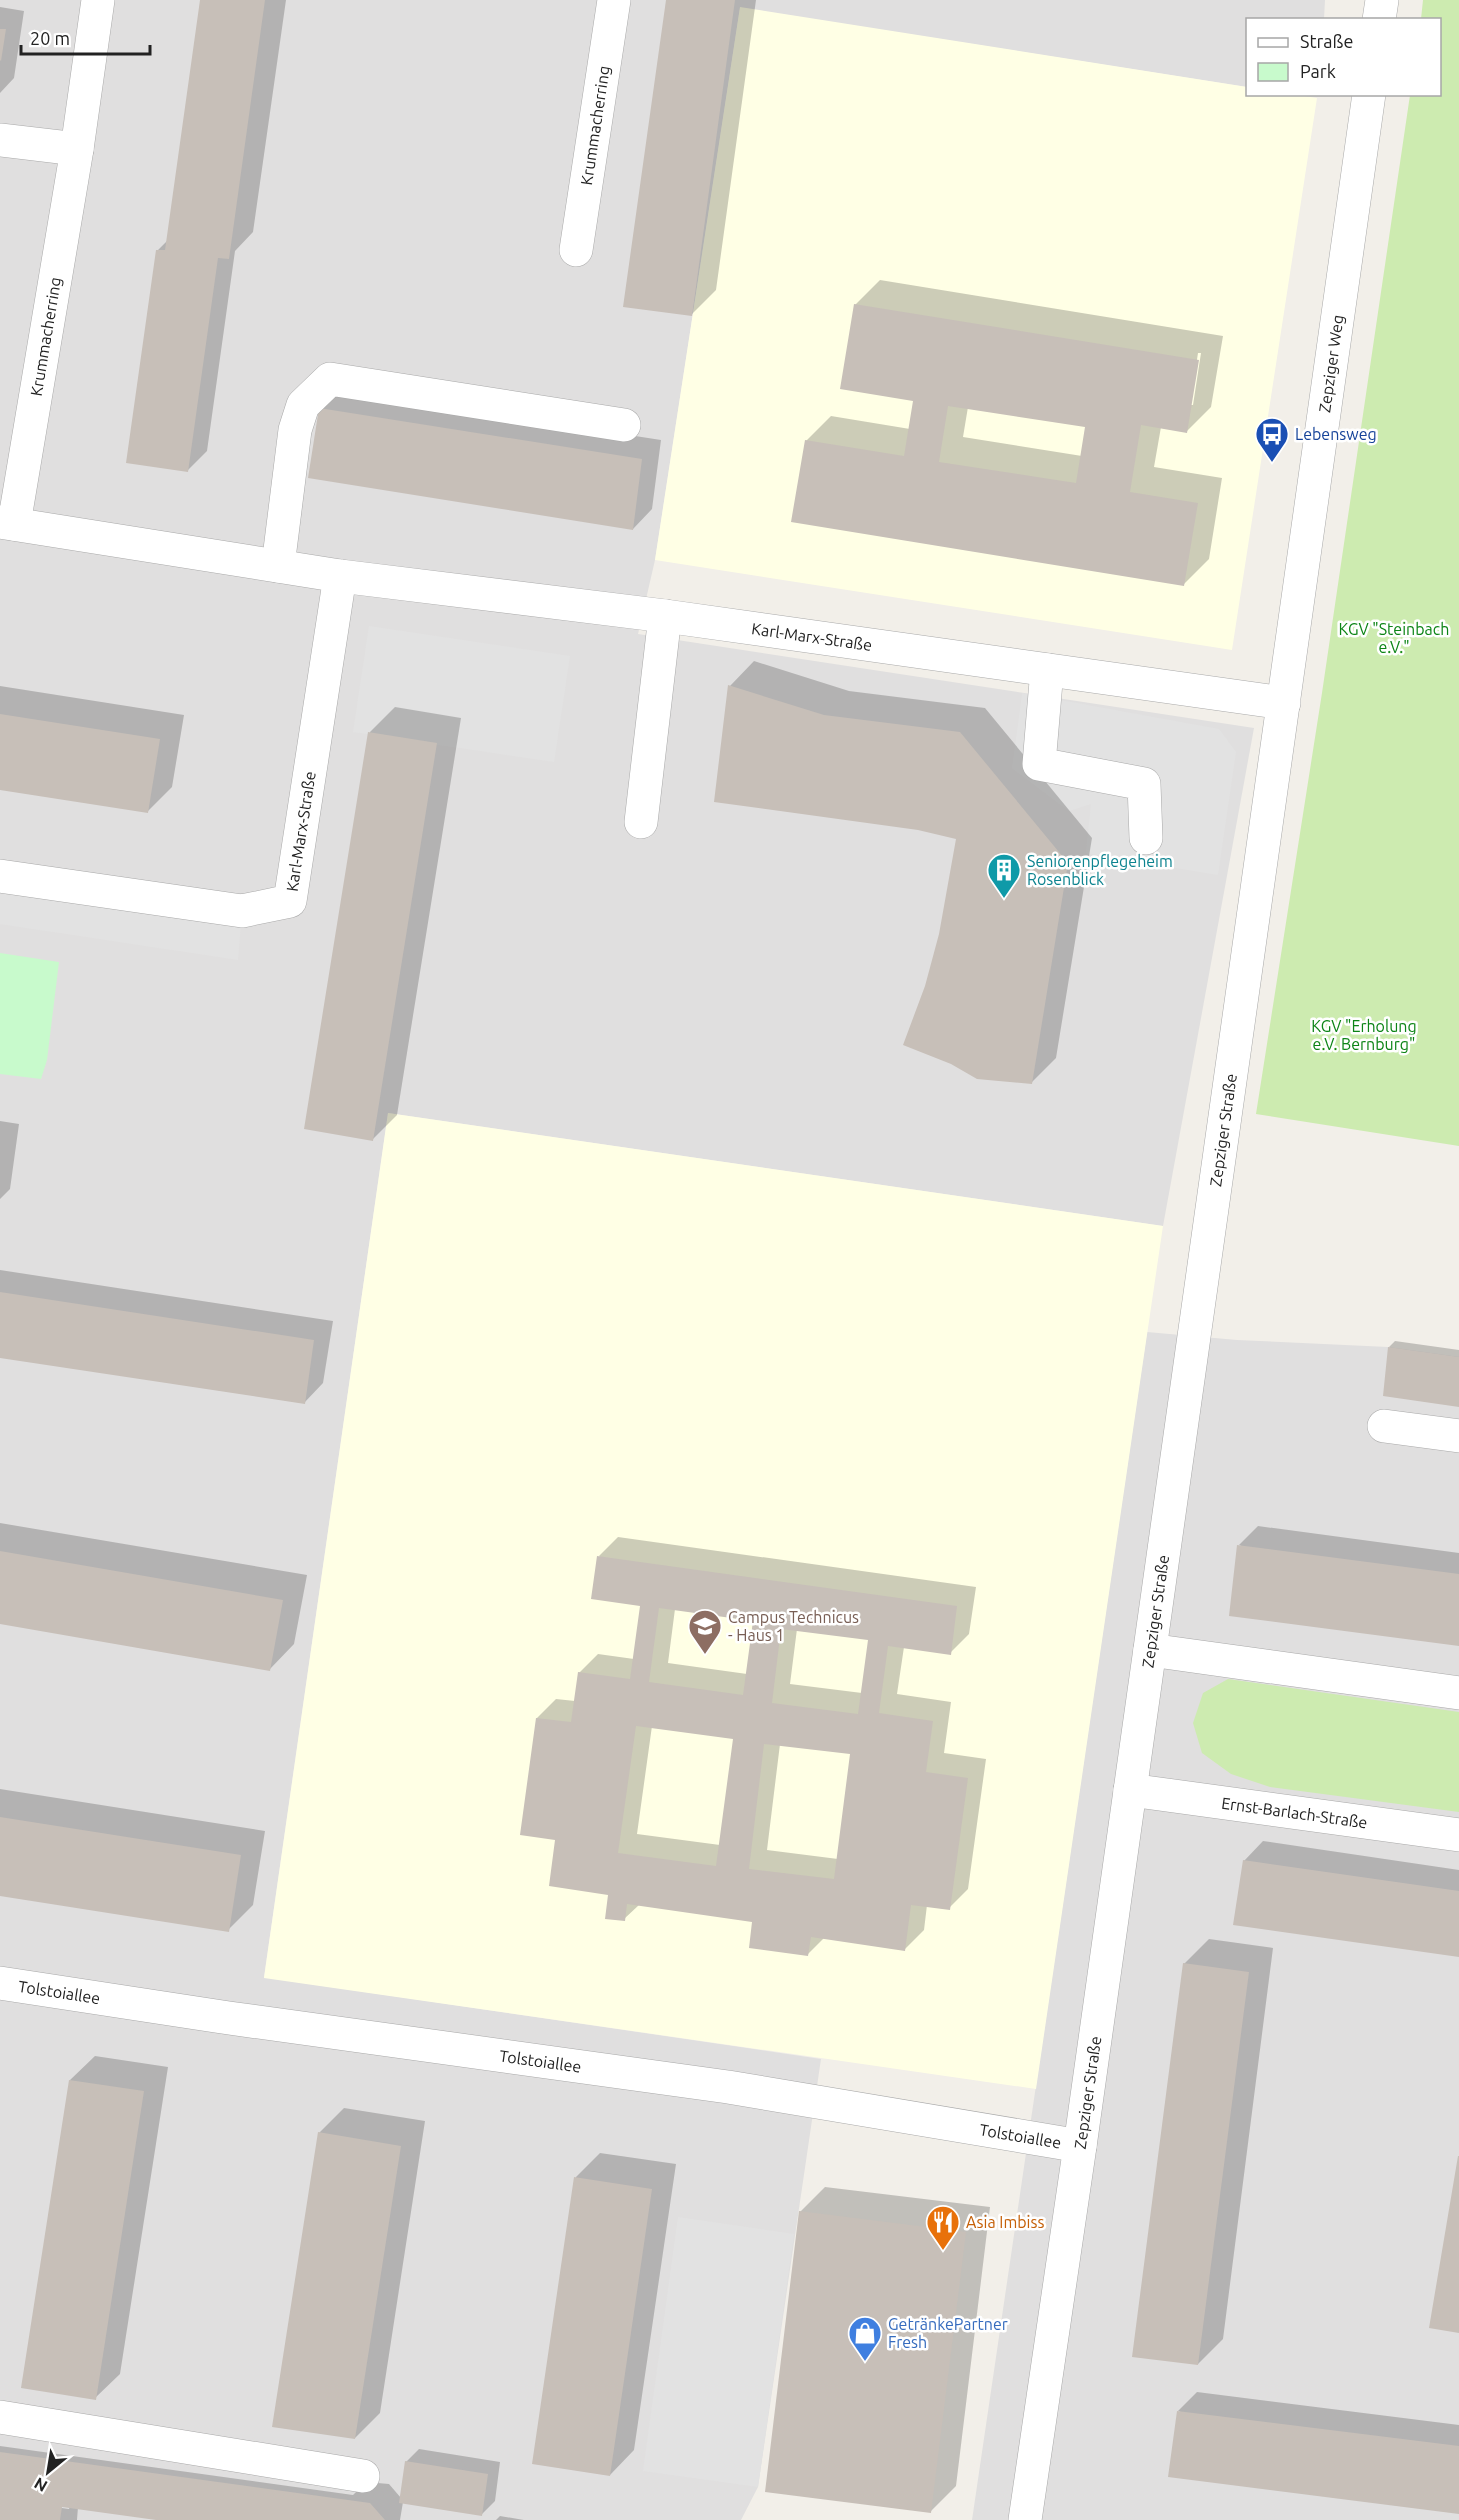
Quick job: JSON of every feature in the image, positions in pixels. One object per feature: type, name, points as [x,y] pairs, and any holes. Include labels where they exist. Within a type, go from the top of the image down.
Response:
[{"type":"street","name":"Krummacherring","points":[[7,523],[76,149],[98,0]]},
{"type":"street","name":"Krummacherring","points":[[576,250],[614,0]]},
{"type":"street","points":[[1379,18],[1382,0]]},
{"type":"street","name":"Zepziger Weg","points":[[1284,703],[1369,96]]},
{"type":"street","points":[[0,140],[76,149]]},
{"type":"street","points":[[278,566],[296,430],[303,405],[330,379],[624,425]]},
{"type":"street","name":"Karl-Marx-Straße","points":[[7,523],[340,576],[665,616],[1284,703]]},
{"type":"street","name":"Karl-Marx-Straße","points":[[0,876],[242,911],[290,901],[340,576]]},
{"type":"street","points":[[641,822],[665,616]]},
{"type":"street","points":[[1047,670],[1039,764],[1144,784],[1146,838]]},
{"type":"street","name":"Zepziger Straße","points":[[1025,2520],[1284,703]]},
{"type":"street","points":[[1384,1425],[1459,1436]]},
{"type":"street","points":[[1150,1650],[1459,1693]]},
{"type":"street","name":"Ernst-Barlach-Straße","points":[[1130,1790],[1459,1835]]},
{"type":"street","name":"Tolstoiallee","points":[[0,1983],[229,2018],[728,2087],[1080,2146]]},
{"type":"street","points":[[0,2417],[363,2476]]},
{"type":"shaded area","points":[[0,0],[1325,0],[1324,18],[1246,18],[1246,87],[740,8],[655,560],[638,634],[1254,728],[1163,1226],[388,1113],[264,1977],[821,2059],[758,2487],[741,2520],[0,2520]]},
{"type":"shaded area","points":[[740,7],[1246,87],[1246,96],[1317,98],[1232,650],[655,560]]},
{"type":"shaded area","points":[[369,626],[570,656],[554,762],[353,732]]},
{"type":"shaded area","points":[[1022,693],[1219,729],[1236,752],[1218,875],[1086,853],[1091,804],[1069,811],[1012,768]]},
{"type":"shaded area","points":[[0,876],[242,911],[238,960],[0,924]]},
{"type":"shaded area","name":"Campus Technicus - Haus 1","points":[[388,1113],[1163,1226],[1036,2089],[264,1978]]},
{"type":"shaded area","points":[[1147,1332],[1237,1340],[1388,1347],[1459,1357],[1459,2520],[972,2520]]},
{"type":"shaded area","points":[[678,2217],[794,2234],[758,2487],[643,2471]]},
{"type":"green space","points":[[1423,0],[1459,0],[1459,1146],[1256,1114],[1322,693],[1410,96],[1441,96],[1441,18],[1421,18]]},
{"type":"green space","points":[[0,953],[59,962],[47,1060],[41,1079],[0,1074]]},
{"type":"green space","points":[[1228,1679],[1459,1712],[1459,1812],[1270,1787],[1231,1774],[1202,1753],[1193,1723],[1203,1693]]},
{"type":"building","points":[[200,0],[265,0],[229,259],[218,258],[188,472],[126,463],[156,250],[165,250]]},
{"type":"building","points":[[666,0],[735,0],[692,316],[623,307]]},
{"type":"building","points":[[0,29],[6,29],[1,61],[0,60]]},
{"type":"building","points":[[854,304],[1199,360],[1187,433],[1141,425],[1130,492],[1198,503],[1184,586],[791,522],[805,440],[904,456],[913,401],[840,389]],"holes":[[[948,406],[1085,427],[1076,483],[939,462]]]},
{"type":"building","points":[[319,408],[642,459],[633,530],[308,478]]},
{"type":"building","name":"Seniorenpflegeheim Rosenblick","points":[[728,685],[824,715],[960,732],[1068,863],[1032,1084],[977,1079],[951,1064],[903,1045],[925,986],[939,934],[956,839],[918,830],[714,802]]},
{"type":"building","points":[[0,714],[160,739],[148,813],[0,790]]},
{"type":"building","points":[[368,732],[437,743],[373,1141],[304,1129]]},
{"type":"building","points":[[0,1292],[314,1340],[305,1404],[0,1358]]},
{"type":"building","points":[[1388,1347],[1459,1357],[1459,1407],[1383,1396]]},
{"type":"building","points":[[1237,1545],[1459,1574],[1459,1646],[1229,1616]]},
{"type":"building","points":[[0,1551],[283,1600],[270,1671],[0,1624]]},
{"type":"building","points":[[597,1556],[957,1606],[951,1655],[888,1646],[879,1713],[933,1721],[926,1772],[968,1778],[950,1910],[911,1905],[905,1951],[811,1937],[808,1956],[749,1948],[752,1922],[627,1904],[625,1921],[605,1919],[608,1895],[549,1886],[555,1840],[520,1835],[536,1718],[571,1722],[578,1672],[630,1679],[640,1606],[591,1599]],"holes":[[[659,1608],[753,1621],[743,1695],[649,1682]],[[781,1629],[868,1640],[858,1714],[772,1703]],[[636,1726],[733,1739],[716,1866],[618,1853]],[[764,1744],[850,1754],[834,1879],[749,1869]]]},
{"type":"building","points":[[0,1817],[241,1855],[229,1932],[0,1896]]},
{"type":"building","points":[[1243,1860],[1459,1891],[1459,1957],[1233,1925]]},
{"type":"building","points":[[1183,1963],[1249,1972],[1198,2365],[1132,2357]]},
{"type":"building","points":[[69,2080],[144,2091],[96,2400],[21,2388]]},
{"type":"building","points":[[318,2132],[401,2146],[355,2439],[272,2427]]},
{"type":"building","points":[[1459,2156],[1459,2333],[1429,2328]]},
{"type":"building","points":[[574,2177],[652,2189],[610,2476],[532,2464]]},
{"type":"building","name":"GetränkePartner Fresh","points":[[799,2211],[966,2232],[931,2513],[765,2492]]},
{"type":"building","points":[[1177,2411],[1459,2446],[1459,2514],[1168,2477]]},
{"type":"building","points":[[0,2452],[370,2503],[385,2520],[156,2520],[62,2507],[60,2520],[0,2520]]},
{"type":"building","points":[[405,2461],[488,2474],[482,2516],[399,2503]]},
{"type":"place","name":"Lebensweg","points":[[1272,463]]},
{"type":"place","name":"Seniorenpflegeheim Rosenblick","points":[[1004,899]]},
{"type":"place","name":"Campus Technicus - Haus 1","points":[[705,1655]]},
{"type":"place","name":"Asia Imbiss","points":[[943,2251]]},
{"type":"place","name":"GetränkePartner Fresh","points":[[865,2362]]},
{"type":"park label","name":"KGV \"Steinbach e.V.\"","points":[[1394,638]]},
{"type":"park label","name":"KGV \"Erholung e.V. Bernburg\"","points":[[1364,1035]]}]
